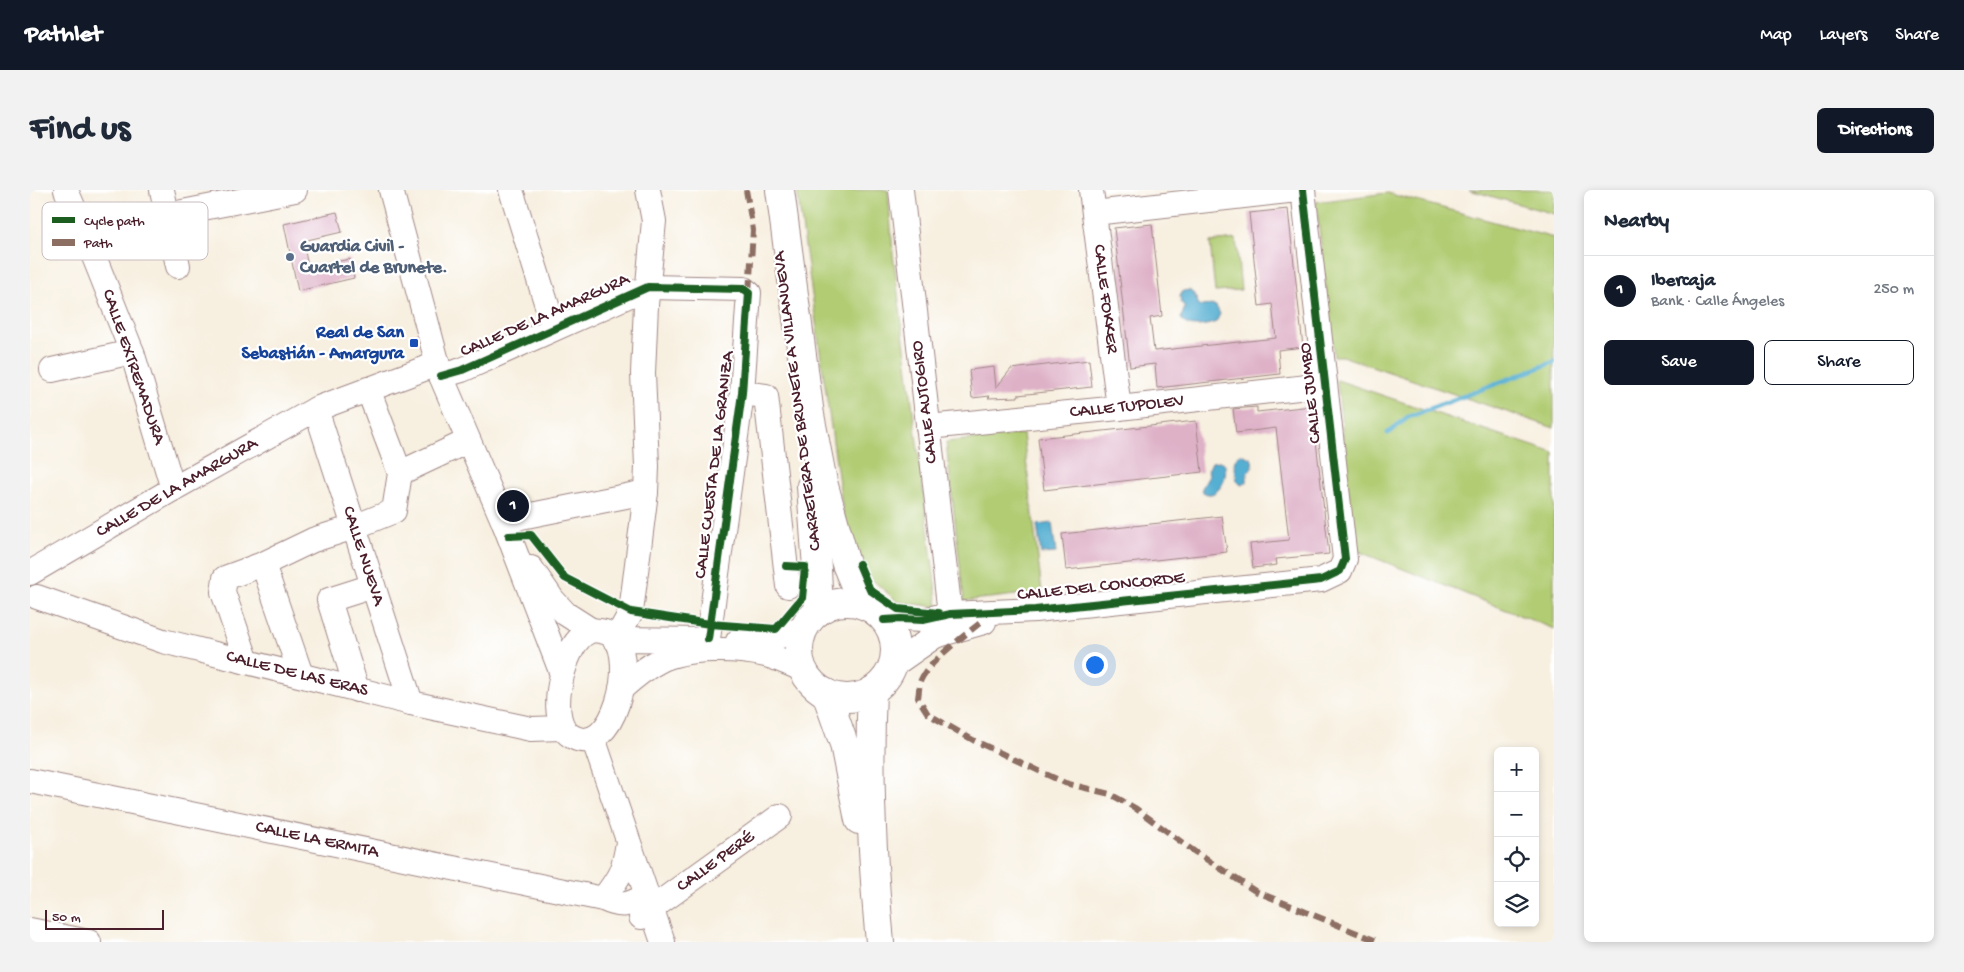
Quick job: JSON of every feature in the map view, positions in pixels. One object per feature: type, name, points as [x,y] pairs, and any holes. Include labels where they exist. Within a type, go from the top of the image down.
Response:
[{"type":"highway","name":"CARRETERA DE BRUNETE A VILLANUEVA","points":[[772,190],[812,498],[811,620]]},
{"type":"highway","name":"CARRETERA DE BRUNETE A VILLANUEVA","points":[[780,190],[810,415],[822,482],[846,564],[874,613]]},
{"type":"highway","points":[[848,602],[874,613],[892,634],[895,650],[892,666],[885,680],[872,691],[857,697],[841,698],[826,693],[812,683],[802,669],[799,655],[800,641],[811,620],[832,605],[848,602]]},
{"type":"highway","points":[[872,691],[870,746],[880,942]]},
{"type":"highway","points":[[826,693],[844,744],[877,910]]},
{"type":"street","name":"CALLE EXTREMADURA","points":[[66,190],[71,202]]},
{"type":"street","points":[[208,207],[295,190]]},
{"type":"street","points":[[511,190],[554,328]]},
{"type":"street","points":[[507,530],[553,600],[566,614],[606,635],[618,644],[622,664],[622,689],[615,711],[609,722],[603,731],[593,738],[582,741],[569,735],[562,728],[558,711],[559,688],[562,674],[578,640],[606,635],[622,630],[631,612],[646,492],[647,466],[642,373],[654,221],[648,190]]},
{"type":"street","name":"CALLE AUTOGIRO","points":[[901,190],[950,614]]},
{"type":"street","name":"CALLE FOKKER","points":[[1091,190],[1119,408]]},
{"type":"street","points":[[1094,213],[1297,190]]},
{"type":"street","name":"CALLE JUMBO","points":[[1303,190],[1344,559],[1340,571],[1321,580]]},
{"type":"street","points":[[398,192],[439,370],[507,530],[562,674]]},
{"type":"street","name":"CALLE EXTREMADURA","points":[[95,260],[132,352],[173,489]]},
{"type":"street","points":[[177,260],[178,266]]},
{"type":"street","name":"CALLE DE LA AMARGURA","points":[[32,588],[173,489],[316,409],[368,389],[439,370],[462,370],[648,287],[744,289],[749,294]]},
{"type":"street","name":"CALLE CUESTA DE LA GRANIZA","points":[[708,640],[742,393],[749,294]]},
{"type":"street","points":[[52,370],[132,352]]},
{"type":"street","name":"CALLE TUPOLEV","points":[[928,427],[1325,385]]},
{"type":"street","points":[[248,662],[223,592],[225,578],[263,564],[313,540],[354,527],[394,510],[400,473],[368,389]]},
{"type":"street","points":[[742,393],[766,396],[788,586]]},
{"type":"street","name":"CALLE NUEVA","points":[[316,409],[411,704]]},
{"type":"street","points":[[400,473],[468,441]]},
{"type":"street","points":[[507,530],[522,517],[646,492]]},
{"type":"street","points":[[263,564],[301,675]]},
{"type":"street","name":"CALLE DEL CONCORDE","points":[[874,613],[901,619],[923,620],[950,614],[1034,610],[1321,580]]},
{"type":"street","points":[[357,690],[329,600],[373,586]]},
{"type":"street","name":"CALLE DE LAS ERAS","points":[[32,588],[163,640],[411,704],[531,729],[562,728]]},
{"type":"street","name":"CALLE DEL CONCORDE","points":[[892,666],[935,636],[1034,610]]},
{"type":"street","points":[[606,635],[746,641],[772,639],[811,620]]},
{"type":"street","points":[[622,689],[645,669],[660,660],[696,651],[724,650],[766,655],[802,669]]},
{"type":"street","points":[[593,738],[628,842],[644,902],[663,941]]},
{"type":"street","name":"CALLE LA ERMITA","points":[[30,780],[609,902],[629,905],[644,902]]},
{"type":"street","name":"CALLE PERÉ","points":[[644,902],[780,816]]},
{"type":"street","points":[[609,902],[625,864],[628,842]]},
{"type":"street","points":[[30,930],[89,942]]},
{"type":"green space","points":[[797,190],[888,190],[893,254],[938,607],[898,602],[869,577],[846,532]]},
{"type":"green space","points":[[1469,190],[1554,190],[1554,214]]},
{"type":"green space","points":[[1387,193],[1554,238],[1554,428],[1342,356],[1334,356],[1316,202]]},
{"type":"green space","points":[[1236,239],[1241,290],[1215,292],[1210,242]]},
{"type":"green space","points":[[1337,380],[1554,453],[1554,629],[1355,550]]},
{"type":"green space","points":[[1023,434],[1042,592],[964,601],[946,442]]},
{"type":"water","points":[[1189,290],[1194,294],[1199,305],[1216,306],[1220,314],[1216,322],[1192,326],[1184,322],[1181,318],[1185,307],[1181,303],[1180,296],[1183,291]]},
{"type":"water","points":[[1241,454],[1251,458],[1253,464],[1247,474],[1247,482],[1241,485],[1237,481],[1235,462]]},
{"type":"water","points":[[1219,461],[1224,463],[1224,480],[1218,490],[1213,493],[1203,492],[1202,488],[1209,476],[1208,470],[1212,462]]},
{"type":"water","points":[[1052,523],[1056,553],[1041,554],[1037,525]]},
{"type":"building","points":[[1288,209],[1303,347],[1278,350],[1280,374],[1157,388],[1155,364],[1130,367],[1114,228],[1152,224],[1162,316],[1150,318],[1154,351],[1276,338],[1272,304],[1259,306],[1249,213]]},
{"type":"building","points":[[337,212],[342,232],[303,241],[308,267],[350,259],[354,278],[298,291],[284,224]]},
{"type":"building","points":[[1089,360],[1092,387],[1018,395],[1018,397],[988,398],[990,396],[972,398],[969,370],[994,367],[996,388],[1011,369]]},
{"type":"building","points":[[1312,406],[1329,554],[1276,559],[1277,565],[1253,568],[1250,544],[1289,540],[1276,428],[1236,433],[1233,409],[1257,407],[1257,412]]},
{"type":"building","points":[[1196,421],[1202,472],[1044,490],[1038,438]]},
{"type":"building","points":[[1222,516],[1227,552],[1066,570],[1062,534]]},
{"type":"waterway","points":[[1388,433],[1408,417],[1554,362]]},
{"type":"marked path","points":[[746,190],[753,230],[749,293]]},
{"type":"marked path","points":[[980,623],[947,650],[924,675],[920,682],[918,698],[928,714],[973,740],[1065,783],[1110,794],[1135,808],[1195,852],[1255,891],[1379,942]]},
{"type":"cycle path","points":[[884,620],[923,620],[950,614],[1035,610],[1321,580],[1340,571],[1345,559],[1303,190]]},
{"type":"cycle path","points":[[441,376],[462,370],[648,287],[744,289],[749,293],[742,393],[708,639]]},
{"type":"cycle path","points":[[509,536],[531,535],[565,578],[631,612],[710,624],[776,629],[802,598],[805,567],[786,566]]},
{"type":"cycle path","points":[[859,564],[870,590],[898,609],[938,613]]},
{"type":"place","name":"Guardia Civil - Cuartel de Brunete.","points":[[290,257]]},
{"type":"place","name":"Real de San Sebastián - Amargura","points":[[414,343]]},
{"type":"place","name":"Ibercaja","points":[[513,506]]}]
